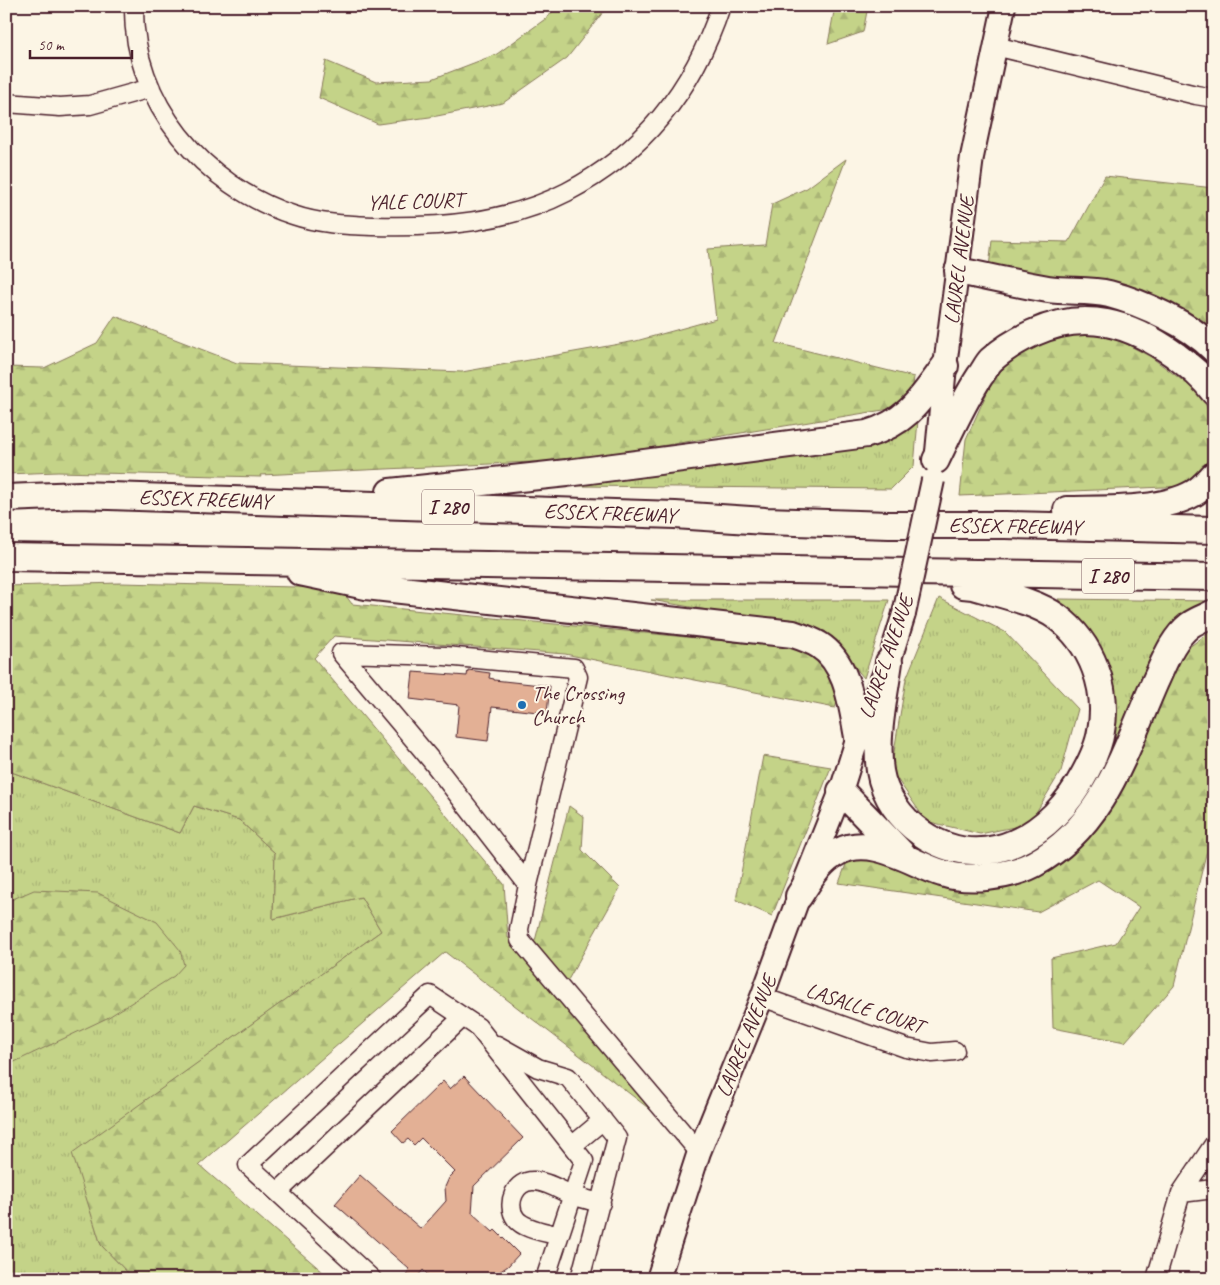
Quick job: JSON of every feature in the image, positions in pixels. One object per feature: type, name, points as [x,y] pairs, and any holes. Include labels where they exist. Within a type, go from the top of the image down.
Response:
[{"type":"highway","points":[[958,271],[1049,289],[1108,294],[1141,305],[1176,322],[1214,349]]},
{"type":"highway","points":[[935,470],[969,393],[990,361],[1016,342],[1047,327],[1074,320],[1102,322],[1126,328],[1156,342],[1186,364],[1214,392]]},
{"type":"highway","points":[[305,503],[567,473],[867,434],[892,425],[906,415],[917,404],[945,366]]},
{"type":"highway","points":[[815,522],[888,515],[1121,508],[1167,503],[1194,493],[1214,474]]},
{"type":"highway","name":"ESSEX FREEWAY","points":[[6,498],[80,495],[675,515],[889,525],[1064,526],[1214,530]]},
{"type":"highway","name":"I 280","points":[[6,557],[233,559],[852,573],[1214,577]]},
{"type":"highway","points":[[233,559],[366,586],[793,634],[820,645],[834,659],[848,683],[858,737]]},
{"type":"highway","points":[[852,573],[973,586],[1039,607],[1058,618],[1085,646],[1102,689],[1102,730],[1098,746],[1080,782],[1066,802],[1046,824],[1023,840],[997,849],[971,851],[957,849],[930,839],[907,822],[899,813],[887,792],[880,772],[879,742],[888,662]]},
{"type":"highway","points":[[799,896],[817,868],[838,852],[864,845],[905,857],[942,873],[977,878],[993,876],[1032,864],[1068,839],[1082,825],[1112,782],[1172,645],[1190,625],[1214,613]]},
{"type":"highway","points":[[841,791],[905,857]]},
{"type":"main road","name":"LAUREL AVENUE","points":[[658,1279],[699,1152],[762,997],[799,896],[841,791],[858,737],[888,662],[904,614],[935,470],[945,366],[972,157],[1004,6]]},
{"type":"street","name":"YALE COURT","points":[[134,6],[134,25],[139,51],[151,88],[166,117],[194,154],[231,185],[272,208],[295,216],[341,225],[411,227],[475,222],[506,215],[566,192],[594,176],[644,136],[666,112],[685,86],[700,58],[714,29],[721,6]]},
{"type":"street","points":[[995,46],[1214,98]]},
{"type":"street","points":[[6,103],[60,107],[90,105],[151,88]]},
{"type":"street","points":[[528,885],[431,760],[341,654],[445,656],[574,668],[578,677],[528,885],[519,929],[520,940],[699,1152]]},
{"type":"street","points":[[372,1279],[248,1165],[430,995],[478,1027],[584,1161],[544,1279]]},
{"type":"street","name":"LASALLE COURT","points":[[762,997],[906,1048],[932,1053],[955,1051]]},
{"type":"street","points":[[278,1192],[463,1017]]},
{"type":"street","points":[[489,1040],[538,1068],[568,1077],[617,1138],[580,1279]]},
{"type":"street","points":[[572,1146],[603,1120]]},
{"type":"street","points":[[1156,1279],[1181,1193],[1214,1144]]},
{"type":"street","points":[[559,1236],[523,1224],[516,1219],[511,1208],[512,1197],[517,1188],[526,1182],[535,1181],[601,1203]]},
{"type":"street","points":[[1181,1193],[1214,1190]]},
{"type":"green space","points":[[557,6],[608,6],[567,58],[503,103],[437,116],[378,124],[319,98],[326,61],[376,82],[432,79],[497,54],[548,17]]},
{"type":"green space","points":[[835,6],[868,6],[863,32],[828,44]]},
{"type":"green space","points":[[846,159],[776,343],[914,377],[912,394],[902,407],[574,460],[260,475],[261,477],[58,472],[6,474],[6,367],[44,368],[97,343],[115,316],[237,363],[462,372],[636,341],[716,319],[708,249],[765,245],[772,204],[807,188]]},
{"type":"green space","points":[[1105,176],[1214,188],[1214,335],[1144,290],[989,268],[992,240],[1069,242]]},
{"type":"green space","points":[[1104,332],[1151,357],[1202,395],[1214,426],[1214,453],[1210,465],[1187,486],[960,496],[966,439],[994,377],[1021,353],[1065,334]]},
{"type":"green space","points":[[918,420],[914,466],[891,489],[576,486],[866,446]]},
{"type":"green space","points":[[120,583],[340,588],[352,604],[817,650],[840,695],[835,708],[565,654],[334,636],[314,658],[504,884],[508,938],[535,941],[569,806],[584,817],[582,850],[620,888],[560,994],[677,1130],[445,952],[199,1165],[331,1279],[134,1279],[101,1245],[72,1153],[381,931],[361,897],[273,919],[275,853],[239,820],[194,806],[180,833],[6,770],[6,586]]},
{"type":"green space","points":[[939,598],[1005,632],[1078,709],[1061,771],[1029,824],[980,834],[926,821],[891,770],[906,679]]},
{"type":"green space","points":[[1058,599],[1214,601],[1167,631],[1144,672],[1117,747],[1102,654]]},
{"type":"green space","points":[[651,600],[889,600],[864,678],[825,631]]},
{"type":"green space","points":[[1214,629],[1214,839],[1206,854],[1174,986],[1125,1042],[1053,1028],[1051,958],[1116,943],[1139,907],[1098,880],[1038,912],[839,883],[848,859],[857,852],[976,886],[1061,860],[1178,655]]},
{"type":"green space","points":[[763,756],[831,767],[772,916],[736,900]]},
{"type":"green space","points":[[6,770],[180,833],[194,806],[239,820],[275,853],[273,919],[361,897],[381,931],[73,1153],[101,1245],[134,1279],[6,1279]]},
{"type":"green space","points":[[34,890],[98,893],[157,922],[180,950],[184,965],[174,976],[107,1018],[6,1066],[6,902]]},
{"type":"building","name":"The Crossing Church","points":[[468,670],[490,673],[489,678],[494,680],[550,686],[547,713],[492,707],[488,741],[456,737],[459,705],[410,699],[413,672],[467,676]]},
{"type":"building","points":[[464,1076],[523,1138],[474,1186],[472,1213],[493,1232],[495,1230],[519,1254],[508,1266],[489,1279],[432,1279],[423,1270],[418,1276],[407,1275],[409,1269],[335,1204],[360,1175],[421,1229],[446,1201],[445,1187],[449,1178],[455,1172],[421,1138],[414,1145],[408,1139],[403,1143],[392,1131],[443,1081],[450,1089]]},
{"type":"place","name":"The Crossing Church","points":[[522,705]]}]
